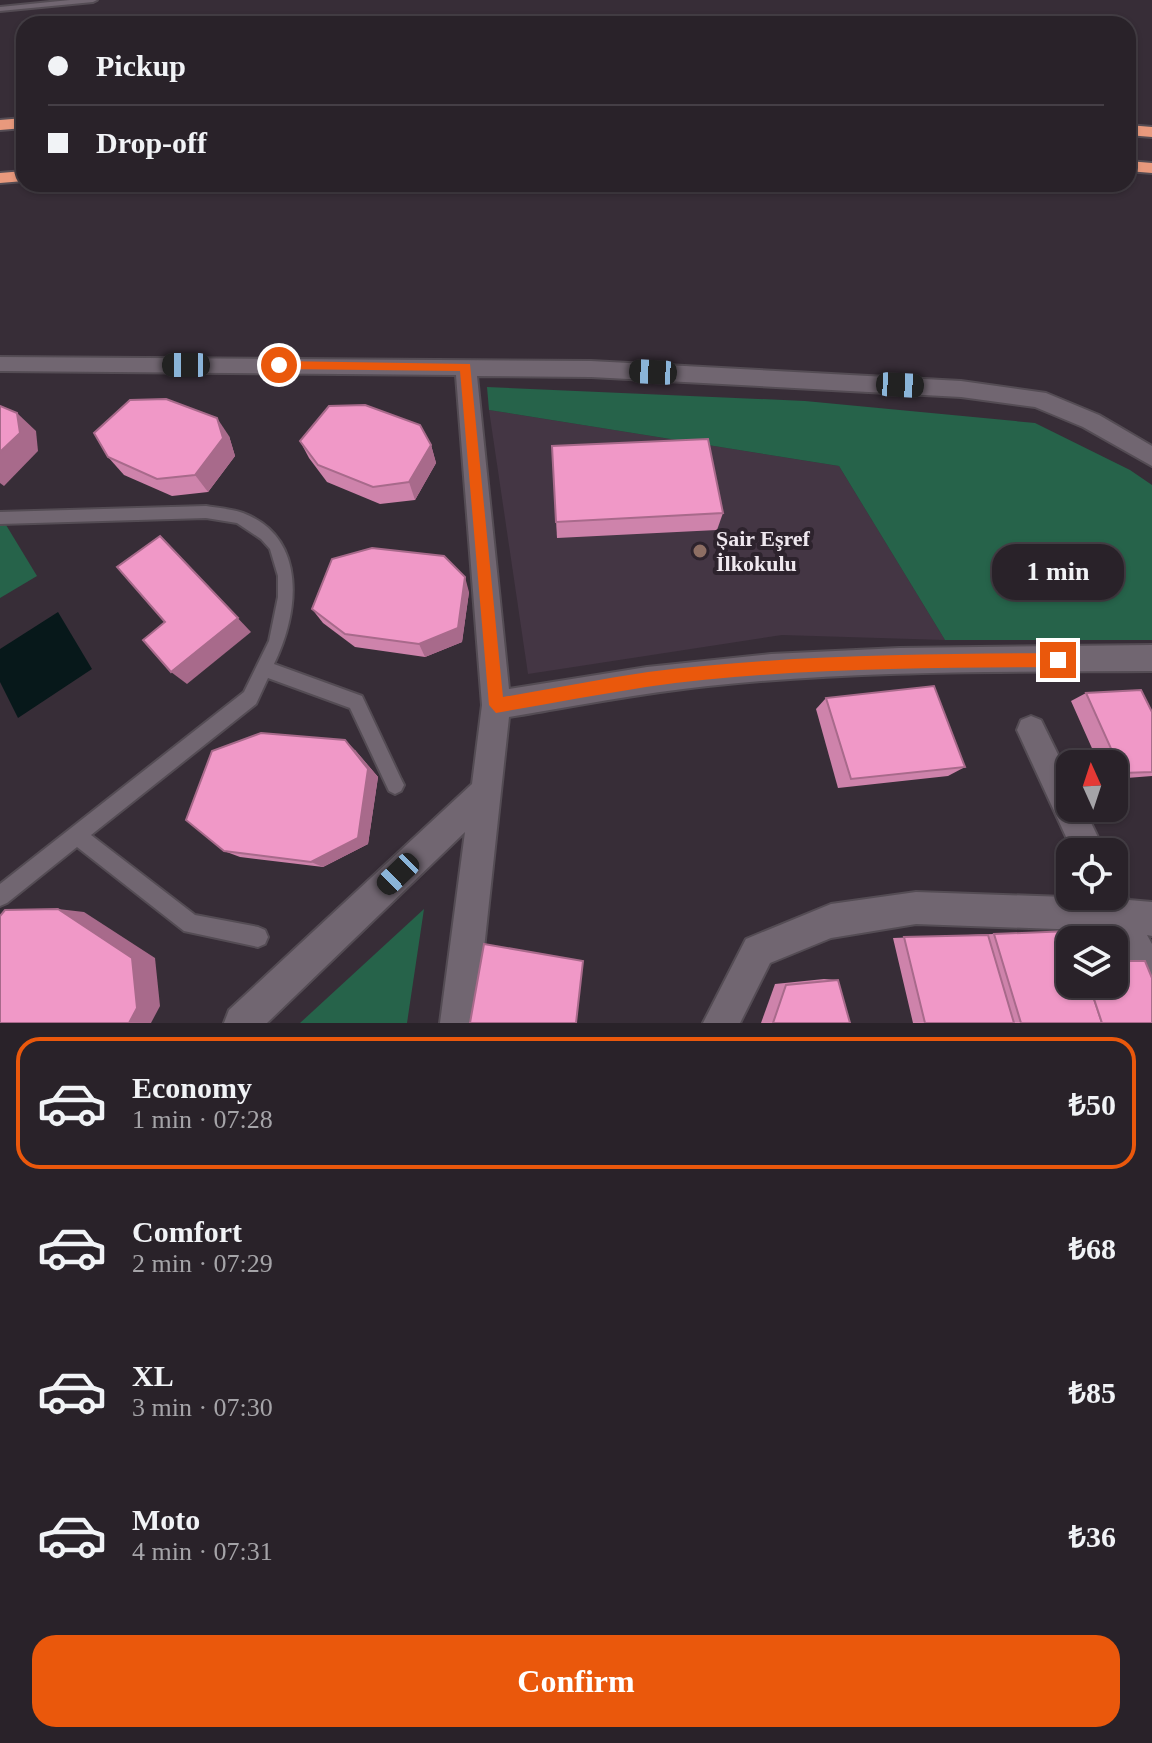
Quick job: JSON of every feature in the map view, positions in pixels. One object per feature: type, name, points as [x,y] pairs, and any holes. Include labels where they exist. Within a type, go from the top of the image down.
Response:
[{"type":"street","points":[[0,364],[591,369],[961,389],[1038,399],[1091,421],[1152,457]]},
{"type":"street","points":[[458,1023],[496,705],[466,367]]},
{"type":"street","points":[[496,705],[647,680],[736,671],[932,661],[1152,658]]},
{"type":"street","points":[[1031,730],[1082,838]]},
{"type":"street","points":[[242,1023],[488,789]]},
{"type":"street","points":[[721,1023],[758,951],[831,921],[916,908],[1056,909]]},
{"type":"street","points":[[1127,910],[1152,980]]},
{"type":"lane","points":[[0,9],[93,0]]},
{"type":"lane","points":[[0,518],[206,512],[240,518],[254,525],[276,546],[285,576],[283,619],[266,669],[250,698],[0,896]]},
{"type":"lane","points":[[266,669],[356,702],[395,785]]},
{"type":"lane","points":[[76,835],[191,924],[258,937]]},
{"type":"shaded area","name":"Şair Eşref İlkokulu","points":[[489,410],[839,466],[945,640],[782,635],[528,674]]},
{"type":"shaded area","points":[[58,612],[92,669],[18,718],[0,682],[0,649]]},
{"type":"green space","points":[[487,387],[805,401],[1035,423],[1130,470],[1152,485],[1152,640],[945,640],[839,466],[489,410]]},
{"type":"green space","points":[[3,520],[37,576],[0,598],[0,521]]},
{"type":"green space","points":[[424,909],[407,1023],[300,1023]]},
{"type":"building","points":[[166,399],[217,418],[223,438],[195,475],[157,479],[108,457],[94,433],[130,400]]},
{"type":"building","points":[[365,405],[420,425],[431,445],[409,482],[373,487],[318,465],[300,441],[329,406]]},
{"type":"building","points":[[0,406],[17,413],[20,433],[0,452]]},
{"type":"building","name":"Şair Eşref İlkokulu","points":[[708,439],[723,513],[556,522],[552,446]]},
{"type":"building","points":[[160,536],[238,618],[171,672],[143,640],[165,622],[117,567]]},
{"type":"building","points":[[372,548],[444,556],[465,577],[458,628],[419,644],[345,634],[312,609],[332,559]]},
{"type":"building","points":[[934,686],[965,767],[851,779],[826,698]]},
{"type":"building","points":[[1141,690],[1152,712],[1152,772],[1128,773],[1128,750],[1112,750],[1086,693]]},
{"type":"building","points":[[261,733],[345,740],[368,769],[358,838],[311,862],[224,851],[186,820],[212,751]]},
{"type":"building","points":[[58,909],[132,958],[137,1008],[129,1023],[0,1023],[0,916],[5,910]]},
{"type":"building","points":[[1056,932],[1056,998],[1094,998],[1102,1023],[1021,1023],[994,934]]},
{"type":"building","points":[[988,935],[1014,1023],[925,1023],[904,937]]},
{"type":"building","points":[[484,944],[583,961],[576,1023],[470,1023]]},
{"type":"building","points":[[1128,961],[1145,961],[1152,978],[1152,1023],[1102,1023],[1094,998],[1128,998]]},
{"type":"building","points":[[838,980],[850,1023],[773,1023],[786,985]]},
{"type":"place","name":"Şair Eşref İlkokulu","points":[[700,551]]},
{"type":"route","points":[[279,365],[466,367],[496,705],[647,680],[736,671],[932,661],[1058,660]]}]
